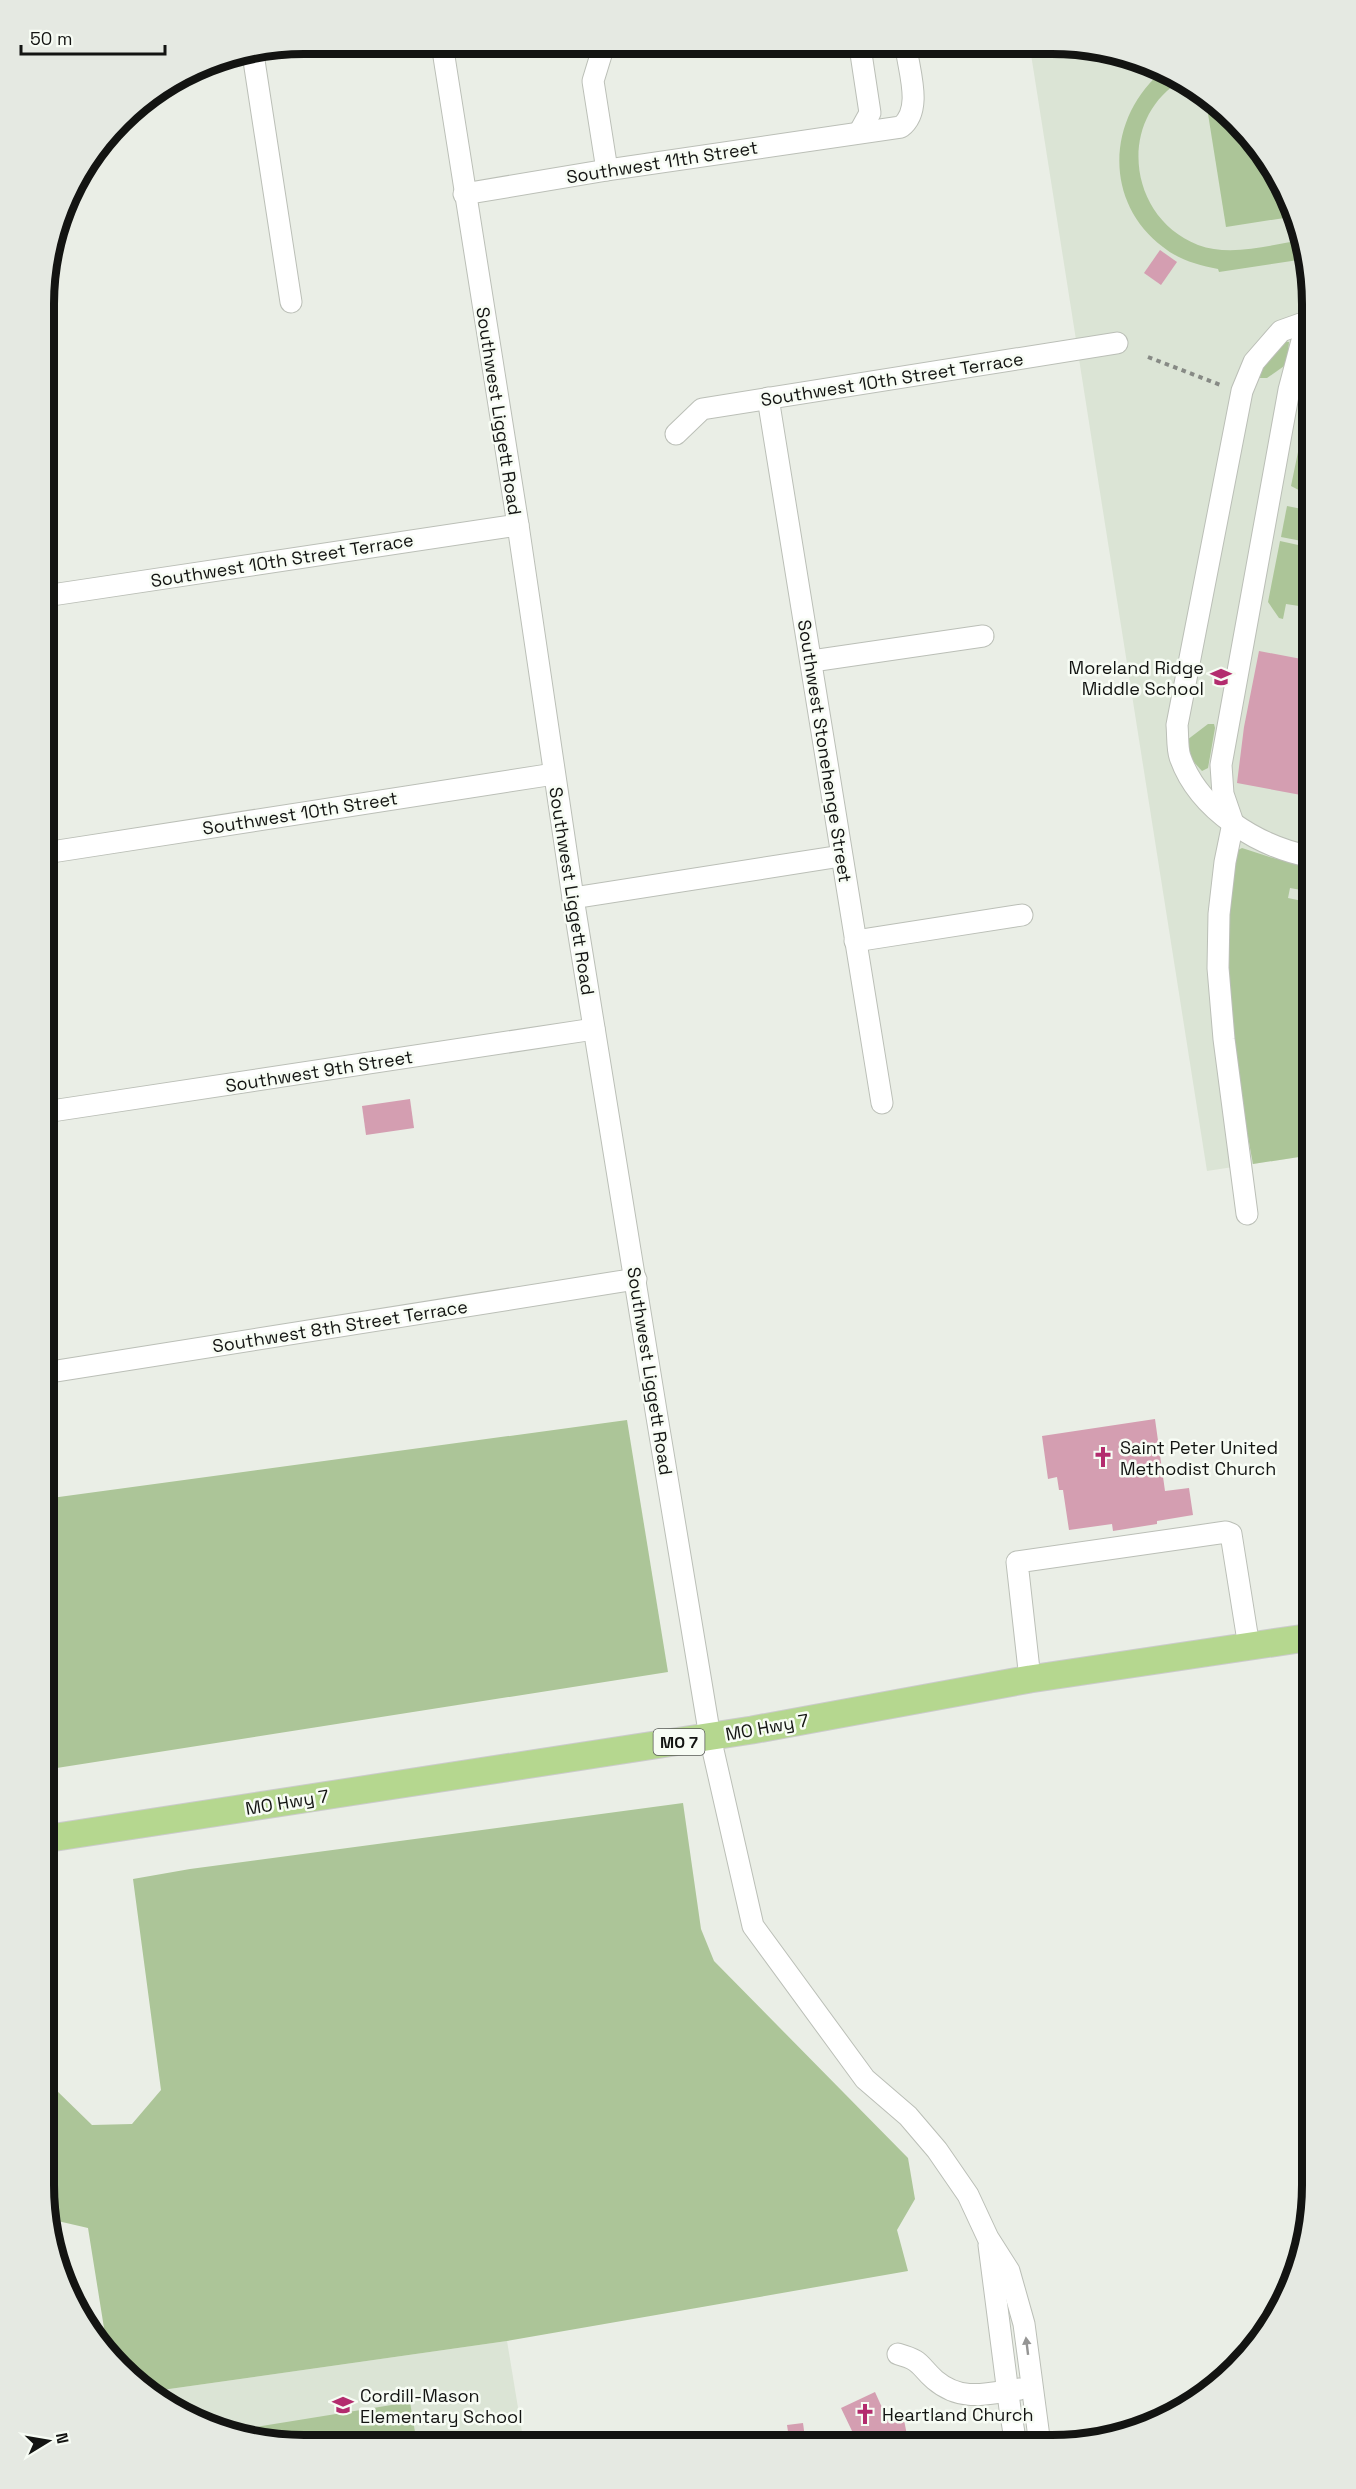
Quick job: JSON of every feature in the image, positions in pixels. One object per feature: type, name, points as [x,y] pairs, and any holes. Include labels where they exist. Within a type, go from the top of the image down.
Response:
[{"type":"main road","name":"MO Hwy 7","points":[[54,1837],[710,1737],[1030,1679],[1302,1639]]},
{"type":"street","name":"Southwest Liggett Road","points":[[443,54],[518,525],[573,898],[710,1737],[753,1926],[865,2079],[908,2116],[937,2150],[968,2195],[988,2238]]},
{"type":"street","points":[[601,54],[593,81],[607,170]]},
{"type":"street","points":[[860,131],[870,113],[861,54]]},
{"type":"street","name":"Southwest 11th Street","points":[[464,194],[860,131],[901,127],[910,119],[914,106],[907,54]]},
{"type":"street","points":[[254,59],[291,302]]},
{"type":"street","points":[[1302,325],[1281,331],[1254,362],[1242,391],[1177,725],[1179,756],[1191,779],[1214,807],[1233,823],[1266,842],[1302,854]]},
{"type":"street","points":[[1247,1214],[1224,1039],[1218,968],[1219,914],[1225,862],[1233,823],[1223,794],[1221,765],[1289,390],[1302,341]]},
{"type":"street","name":"Southwest 10th Street Terrace","points":[[676,434],[702,409],[1117,343]]},
{"type":"street","name":"Southwest Stonehenge Street","points":[[768,398],[882,1103]]},
{"type":"street","name":"Southwest 10th Street Terrace","points":[[54,595],[518,525]]},
{"type":"street","points":[[812,661],[983,636]]},
{"type":"street","name":"Southwest 10th Street","points":[[54,852],[554,774]]},
{"type":"street","points":[[573,898],[841,856]]},
{"type":"street","points":[[855,941],[1022,915]]},
{"type":"street","name":"Southwest 9th Street","points":[[54,1111],[594,1029]]},
{"type":"street","name":"Southwest 8th Street Terrace","points":[[54,1371],[636,1279]]},
{"type":"street","points":[[1030,1679],[1017,1562],[1231,1534],[1249,1647]]},
{"type":"street","points":[[988,2238],[1009,2271],[1024,2324],[1039,2435]]},
{"type":"street","points":[[988,2238],[1015,2435]]},
{"type":"street","points":[[898,2354],[915,2359],[936,2381],[959,2395],[984,2395],[1033,2388]]},
{"type":"path","points":[[1148,357],[1226,387]]},
{"type":"shaded area","name":"Moreland Ridge Middle School","points":[[1031,54],[1085,56],[1133,67],[1177,87],[1217,116],[1240,139],[1269,179],[1289,223],[1300,271],[1302,304],[1302,1157],[1207,1171]]},
{"type":"shaded area","name":"Cordill-Mason Elementary School","points":[[507,2341],[523,2435],[271,2433],[223,2422],[179,2402],[161,2390]]},
{"type":"green space","points":[[1157,77],[1175,86],[1161,97],[1147,118],[1140,142],[1139,167],[1145,191],[1157,213],[1175,232],[1198,245],[1237,250],[1294,242],[1298,260],[1219,272],[1218,269],[1182,259],[1163,247],[1143,228],[1129,206],[1122,183],[1119,158],[1123,133],[1132,110],[1146,88]]},
{"type":"green space","points":[[1207,108],[1229,127],[1260,165],[1287,218],[1226,227]]},
{"type":"green space","points":[[1283,341],[1289,342],[1287,364],[1267,378],[1260,378],[1261,368]]},
{"type":"green space","points":[[1298,452],[1302,453],[1302,492],[1291,486]]},
{"type":"green space","points":[[1287,506],[1302,509],[1302,541],[1281,537]]},
{"type":"green space","points":[[1280,541],[1302,546],[1302,593],[1299,606],[1286,604],[1283,619],[1279,618],[1268,602]]},
{"type":"green space","points":[[1208,724],[1214,724],[1215,728],[1208,768],[1202,771],[1192,760],[1187,740]]},
{"type":"green space","points":[[1242,848],[1302,864],[1302,890],[1290,888],[1288,898],[1302,901],[1302,1157],[1253,1164],[1234,1047],[1230,1007],[1229,928],[1238,850]]},
{"type":"green space","points":[[627,1420],[668,1672],[54,1768],[54,1498]]},
{"type":"green space","points":[[683,1803],[701,1929],[714,1961],[908,2158],[915,2199],[897,2230],[908,2271],[507,2341],[161,2390],[127,2362],[105,2336],[88,2228],[57,2221],[54,2185],[54,2088],[92,2125],[132,2124],[161,2090],[133,1879],[190,1869]]},
{"type":"green space","points":[[410,2402],[416,2435],[304,2435],[271,2433],[248,2428]]},
{"type":"building","points":[[1160,250],[1177,262],[1161,285],[1144,273]]},
{"type":"building","name":"Moreland Ridge Middle School","points":[[1259,651],[1302,659],[1301,795],[1237,783],[1244,727]]},
{"type":"building","points":[[410,1099],[414,1128],[366,1135],[362,1106]]},
{"type":"building","name":"Saint Peter United Methodist Church","points":[[1155,1419],[1165,1491],[1189,1488],[1193,1515],[1113,1531],[1112,1524],[1069,1530],[1063,1490],[1059,1490],[1057,1477],[1048,1479],[1042,1436]]},
{"type":"building","name":"Heartland Church","points":[[875,2392],[889,2423],[904,2420],[907,2435],[824,2435],[852,2431],[841,2408]]},
{"type":"building","points":[[803,2423],[805,2435],[788,2435],[787,2425]]},
{"type":"place","name":"Moreland Ridge Middle School","points":[[1221,677]]},
{"type":"place","name":"Saint Peter United Methodist Church","points":[[1103,1457]]},
{"type":"place","name":"Cordill-Mason Elementary School","points":[[343,2405]]},
{"type":"place","name":"Heartland Church","points":[[865,2414]]}]
